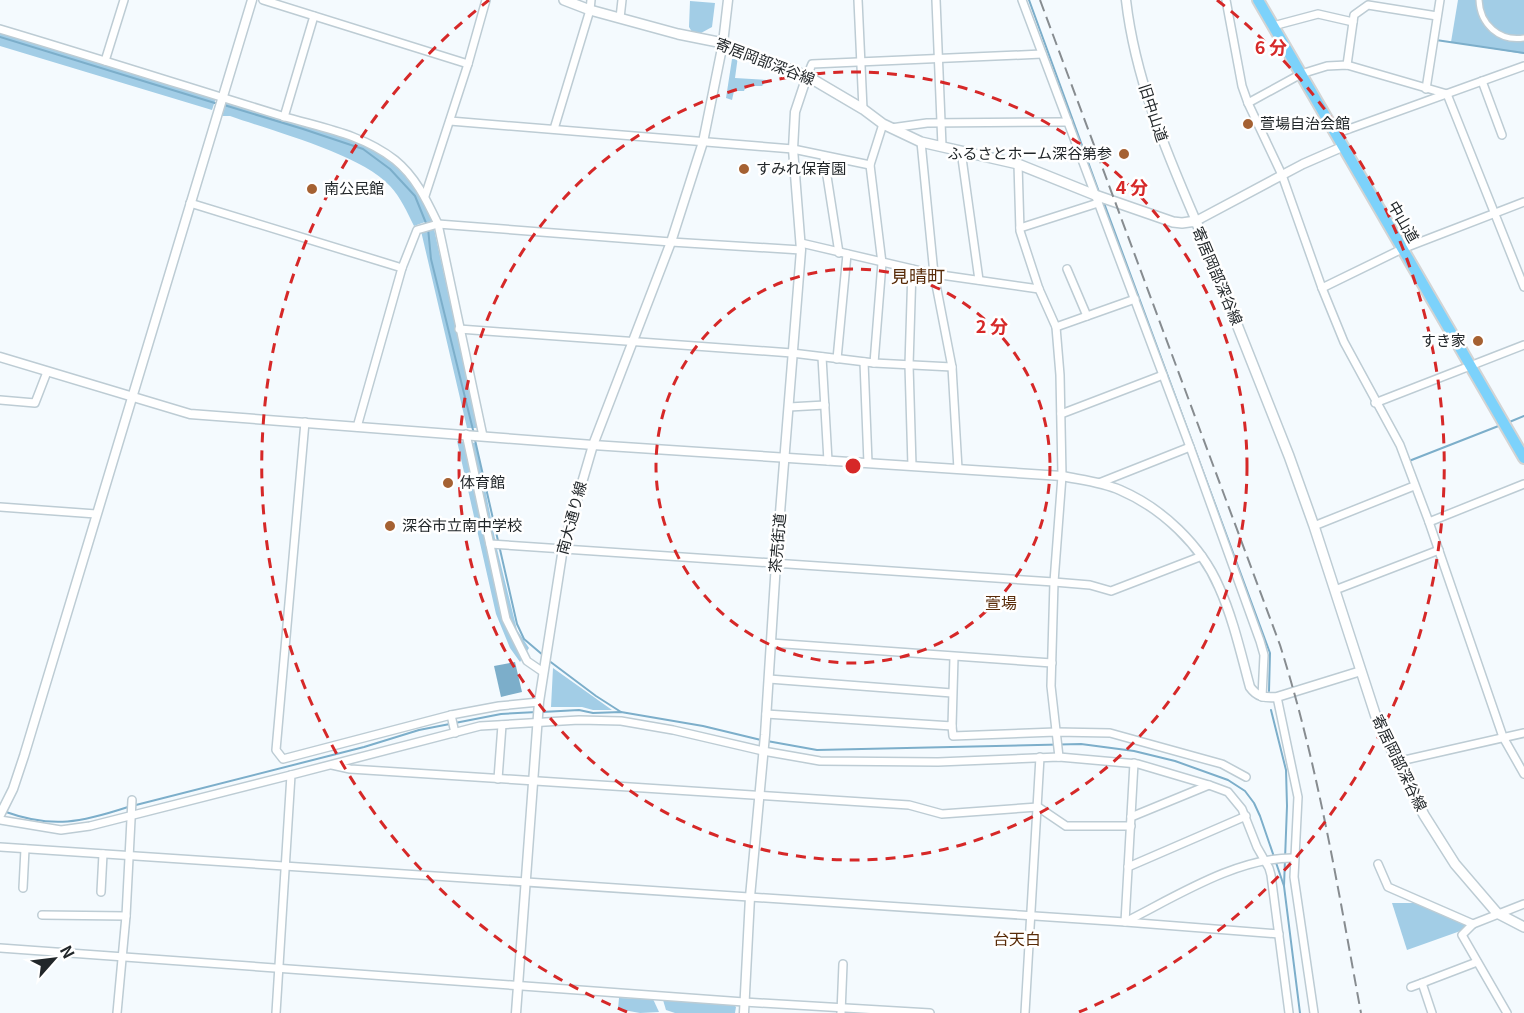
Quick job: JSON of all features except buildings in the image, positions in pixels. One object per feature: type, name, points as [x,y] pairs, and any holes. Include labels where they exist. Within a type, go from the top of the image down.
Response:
[{"type":"highway","name":"中山道","points":[[1258,0],[1524,458]]},
{"type":"main road","name":"寄居岡部深谷線","points":[[564,0],[590,5],[620,18],[678,34],[723,43],[807,76],[887,126],[921,142],[1018,164],[1096,199],[1173,222],[1196,221],[1273,412],[1314,526],[1377,720],[1396,762],[1455,864],[1497,914],[1524,927]]},
{"type":"street","points":[[105,61],[124,0]]},
{"type":"street","points":[[0,815],[13,789],[24,756],[252,0]]},
{"type":"street","points":[[263,0],[468,64]]},
{"type":"street","points":[[425,196],[468,64],[486,0]]},
{"type":"street","points":[[620,18],[622,0]]},
{"type":"street","name":"南大通り線","points":[[516,1013],[539,702],[563,548],[593,445],[671,242],[703,142],[723,43],[728,0]]},
{"type":"street","points":[[858,0],[862,109]]},
{"type":"street","points":[[936,0],[942,146]]},
{"type":"street","points":[[1022,0],[1190,447],[1264,655],[1262,697]]},
{"type":"street","name":"旧中山道","points":[[1126,0],[1130,33],[1154,122],[1196,221]]},
{"type":"street","points":[[1226,0],[1242,86],[1248,103],[1282,175],[1322,288],[1344,342],[1400,445],[1439,550],[1503,737],[1524,774]]},
{"type":"street","points":[[1426,88],[1440,0]]},
{"type":"street","points":[[1479,0],[1480,13],[1487,25],[1502,36],[1524,38]]},
{"type":"street","points":[[554,129],[590,5]]},
{"type":"street","points":[[1347,64],[1354,15],[1368,5],[1437,16]]},
{"type":"street","points":[[1273,27],[1318,15],[1353,22]]},
{"type":"street","points":[[284,117],[314,16]]},
{"type":"street","points":[[0,29],[284,117],[353,136],[397,161],[425,196],[435,224],[483,436]]},
{"type":"street","points":[[807,76],[812,64],[1042,54]]},
{"type":"street","points":[[1248,103],[1301,74],[1327,66],[1347,64],[1447,94]]},
{"type":"street","points":[[1335,134],[1524,66]]},
{"type":"street","name":"茶売街道","points":[[744,1013],[750,897],[765,735],[801,247],[793,149],[796,104],[807,76]]},
{"type":"street","points":[[1482,81],[1502,135]]},
{"type":"street","points":[[1447,94],[1524,287]]},
{"type":"street","points":[[450,121],[793,149],[870,165]]},
{"type":"street","points":[[874,363],[882,263],[870,165],[887,126],[941,123],[1068,122]]},
{"type":"street","points":[[921,142],[934,274],[952,367],[958,469]]},
{"type":"street","points":[[1196,221],[1282,175],[1342,147]]},
{"type":"street","points":[[961,151],[979,280]]},
{"type":"street","points":[[824,157],[843,254],[837,359]]},
{"type":"street","points":[[1018,164],[1020,228],[1039,289],[1056,327],[1060,375],[1062,476],[1054,582],[1051,686],[1058,755]]},
{"type":"street","points":[[1020,228],[1096,199]]},
{"type":"street","points":[[1322,288],[1402,249],[1524,202]]},
{"type":"street","points":[[190,203],[402,268]]},
{"type":"street","points":[[357,427],[402,268],[417,230],[435,224],[671,242],[801,247],[934,274],[1039,289]]},
{"type":"street","points":[[1067,268],[1087,316]]},
{"type":"street","points":[[912,269],[909,365],[912,466]]},
{"type":"street","points":[[1056,327],[1135,299]]},
{"type":"street","points":[[459,329],[792,353],[874,363],[952,367]]},
{"type":"street","points":[[1376,403],[1524,345]]},
{"type":"street","points":[[0,357],[190,414],[593,445],[1062,476],[1099,483],[1120,489],[1153,509],[1167,519],[1202,556],[1219,586],[1253,692],[1262,697],[1276,697],[1361,671]]},
{"type":"street","points":[[822,357],[828,461]]},
{"type":"street","points":[[864,362],[868,463]]},
{"type":"street","points":[[0,400],[35,403],[47,372]]},
{"type":"street","points":[[1061,414],[1163,375]]},
{"type":"street","points":[[789,407],[825,405]]},
{"type":"street","points":[[305,422],[276,750],[283,759],[325,751],[451,715],[499,706],[539,702]]},
{"type":"street","points":[[466,434],[506,619],[528,661],[543,672]]},
{"type":"street","points":[[1099,483],[1190,447]]},
{"type":"street","points":[[1429,522],[1524,484]]},
{"type":"street","points":[[1314,526],[1414,486]]},
{"type":"street","points":[[0,507],[96,514]]},
{"type":"street","points":[[490,544],[1054,582],[1090,585],[1111,591],[1202,556]]},
{"type":"street","points":[[1335,590],[1439,550]]},
{"type":"street","points":[[771,643],[1052,663]]},
{"type":"street","points":[[954,657],[953,736],[1110,733],[1222,764],[1246,777]]},
{"type":"street","points":[[769,679],[952,693]]},
{"type":"street","points":[[1276,697],[1298,797],[1280,859],[1271,875],[1289,1013]]},
{"type":"street","points":[[766,714],[952,726]]},
{"type":"street","points":[[451,715],[455,733]]},
{"type":"street","points":[[0,820],[61,830],[90,826],[131,807],[291,775],[329,763],[480,726],[537,722],[621,721],[820,762],[938,762],[1058,755],[1134,763],[1209,784],[1228,792],[1246,816],[1257,847],[1280,859],[1294,878],[1314,1013]]},
{"type":"street","points":[[498,779],[502,725]]},
{"type":"street","points":[[1396,762],[1524,733]]},
{"type":"street","points":[[1025,1013],[1040,757]]},
{"type":"street","points":[[329,763],[350,769],[909,805],[942,814],[1038,807],[1066,826],[1131,826]]},
{"type":"street","points":[[1125,922],[1134,763]]},
{"type":"street","points":[[276,1013],[291,775]]},
{"type":"street","points":[[1131,816],[1209,784]]},
{"type":"street","points":[[117,1013],[126,916],[131,807]]},
{"type":"street","points":[[1128,867],[1246,816]]},
{"type":"street","points":[[0,847],[1279,934]]},
{"type":"street","points":[[23,888],[26,849]]},
{"type":"street","points":[[101,892],[103,854]]},
{"type":"street","points":[[1125,922],[1246,865],[1280,859]]},
{"type":"street","points":[[1378,864],[1388,887],[1473,924]]},
{"type":"street","points":[[1507,1013],[1462,935],[1473,924],[1524,904]]},
{"type":"street","points":[[42,915],[126,916]]},
{"type":"street","points":[[0,948],[841,1010],[930,1013]]},
{"type":"street","points":[[1411,987],[1477,962]]},
{"type":"street","points":[[841,1010],[843,964]]},
{"type":"street","points":[[1422,983],[1432,1013]]},
{"type":"shaded area","points":[[1458,0],[1524,0],[1524,54],[1451,42]]},
{"type":"shaded area","points":[[690,1],[715,3],[712,27],[701,33],[692,32],[689,27]]},
{"type":"shaded area","points":[[0,32],[216,98],[212,110],[0,46]]},
{"type":"shaded area","points":[[738,56],[735,78],[767,80],[762,86],[746,86],[744,91],[734,91],[732,100],[726,98],[732,59]]},
{"type":"shaded area","points":[[227,101],[352,138],[395,164],[423,198],[433,224],[478,428],[467,428],[421,231],[427,228],[425,222],[414,226],[401,200],[377,174],[338,154],[291,136],[230,116],[222,116]]},
{"type":"shaded area","points":[[457,441],[476,443],[497,549],[517,630],[529,648],[520,662],[510,648],[496,614]]},
{"type":"shaded area","points":[[515,662],[522,692],[501,697],[494,666]]},
{"type":"shaded area","points":[[553,668],[612,710],[551,707]]},
{"type":"shaded area","points":[[1392,903],[1416,903],[1426,906],[1464,923],[1466,929],[1407,950]]},
{"type":"shaded area","points":[[619,998],[653,999],[659,1012],[640,1013],[618,1009]]},
{"type":"shaded area","points":[[663,1000],[733,1004],[736,1007],[735,1013],[675,1013],[666,1010]]},
{"type":"waterway","points":[[1029,0],[1099,192]]},
{"type":"waterway","points":[[0,37],[218,104]]},
{"type":"waterway","points":[[1436,40],[1524,53]]},
{"type":"waterway","points":[[224,105],[363,149],[390,169],[415,196],[428,228],[431,259],[474,434]]},
{"type":"waterway","points":[[1104,203],[1270,653],[1269,691]]},
{"type":"waterway","points":[[1507,423],[1524,416]]},
{"type":"waterway","points":[[1409,461],[1501,425]]},
{"type":"waterway","points":[[475,440],[517,624],[524,639],[544,656]]},
{"type":"waterway","points":[[548,660],[621,712]]},
{"type":"waterway","points":[[542,712],[579,710],[593,713],[621,712],[703,726],[761,740]]},
{"type":"waterway","points":[[1271,710],[1286,770],[1284,886],[1300,1013]]},
{"type":"waterway","points":[[6,812],[53,822],[82,820],[364,747],[419,730],[501,714],[537,712]]},
{"type":"waterway","points":[[767,741],[817,750],[1081,744],[1134,751],[1175,761],[1228,780],[1245,791],[1260,816],[1284,886]]},
{"type":"railway","points":[[1040,0],[1280,645],[1316,781],[1361,1013]]},
{"type":"place","name":"萱場自治会館","points":[[1248,124]]},
{"type":"place","name":"ふるさとホーム深谷第参","points":[[1124,154]]},
{"type":"place","name":"すみれ保育園","points":[[744,169]]},
{"type":"place","name":"南公民館","points":[[312,189]]},
{"type":"place","name":"すき家","points":[[1478,341]]},
{"type":"place","name":"体育館","points":[[448,483]]},
{"type":"place","name":"深谷市立南中学校","points":[[390,526]]},
{"type":"district","name":"見晴町","points":[[918,277]]},
{"type":"district","name":"萱場","points":[[1001,603]]},
{"type":"district","name":"台天白","points":[[1017,939]]}]
